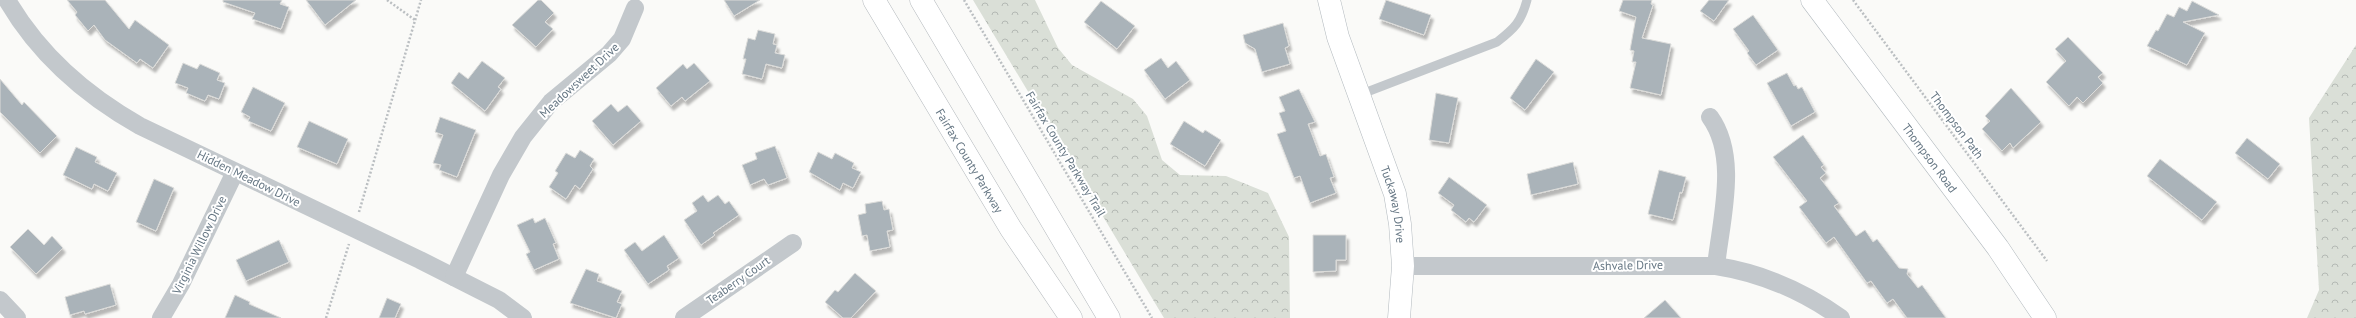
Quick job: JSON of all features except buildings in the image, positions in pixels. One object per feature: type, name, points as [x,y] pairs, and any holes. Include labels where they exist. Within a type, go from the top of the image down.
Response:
[{"type":"main road","name":"Fairfax County Parkway","points":[[874,0],[1011,229],[1071,318]]},
{"type":"main road","points":[[921,0],[1109,318]]},
{"type":"main road","name":"Tuckaway Drive","points":[[1328,0],[1338,37],[1394,194],[1400,224],[1403,266],[1399,318]]},
{"type":"main road","name":"Thompson Road","points":[[1812,0],[1998,248],[2045,318]]},
{"type":"street","name":"Hidden Meadow Drive","points":[[7,0],[37,44],[84,90],[111,110],[140,126],[454,277],[499,300],[523,318]]},
{"type":"street","name":"Meadowsweet Drive","points":[[454,277],[501,175],[523,137],[551,102],[609,54],[622,39],[635,8]]},
{"type":"street","points":[[1710,117],[1719,130],[1725,148],[1727,167],[1716,266]]},
{"type":"street","name":"Virginia Willow Drive","points":[[162,318],[181,284],[235,172]]},
{"type":"street","name":"Teaberry Court","points":[[684,318],[793,243]]},
{"type":"street","name":"Ashvale Drive","points":[[1403,266],[1679,264],[1716,266],[1762,276],[1783,284],[1804,294],[1841,318]]},
{"type":"street","points":[[0,300],[17,318]]},
{"type":"lane","points":[[1359,95],[1497,42],[1513,30],[1522,18],[1527,0]]},
{"type":"path","points":[[387,0],[415,20]]},
{"type":"path","points":[[326,318],[354,229],[421,0]]},
{"type":"path","name":"Fairfax County Parkway Trail","points":[[964,0],[1152,318]]},
{"type":"path","name":"Thompson Path","points":[[1853,0],[2047,261]]},
{"type":"green space","points":[[973,0],[1035,0],[1058,48],[1072,65],[1133,99],[1147,116],[1162,160],[1180,175],[1226,176],[1268,193],[1289,237],[1290,318],[1164,318]]},
{"type":"green space","points":[[2356,45],[2356,318],[2307,318],[2319,290],[2309,118]]}]
